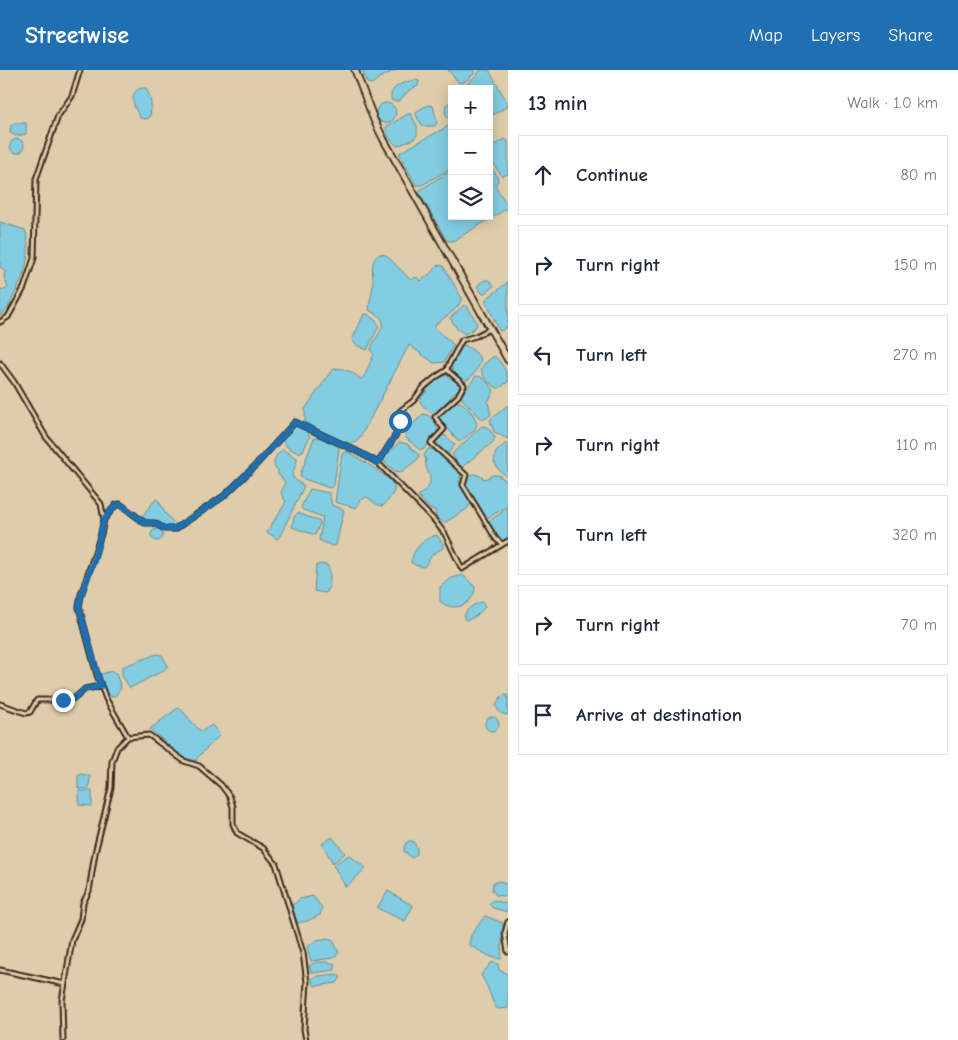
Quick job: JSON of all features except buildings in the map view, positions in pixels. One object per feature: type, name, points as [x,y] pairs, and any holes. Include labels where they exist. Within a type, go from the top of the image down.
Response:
[{"type":"main road","points":[[355,70],[384,140],[508,360]]},
{"type":"street","points":[[0,322],[8,317],[24,288],[34,258],[36,178],[58,116],[72,96],[80,70]]},
{"type":"street","points":[[378,463],[400,428],[400,411],[413,401],[436,377],[447,370],[462,340],[490,329]]},
{"type":"street","points":[[0,363],[14,382],[46,437],[101,504],[104,519],[94,561],[81,595],[79,607],[106,700],[128,737]]},
{"type":"street","points":[[447,370],[464,386],[458,396],[435,417],[444,429],[432,442],[432,445],[466,475],[463,485],[496,539],[503,544]]},
{"type":"street","points":[[104,519],[116,505],[120,504],[145,523],[154,523],[165,529],[175,529],[224,496],[254,467],[295,422],[346,445],[378,463],[435,521],[445,534],[462,569],[508,541]]},
{"type":"street","points":[[0,704],[26,713],[30,712],[36,700],[68,700],[75,698],[85,689],[101,686]]},
{"type":"street","points":[[63,1040],[62,1000],[72,940],[81,919],[83,903],[89,891],[95,852],[111,788],[112,761],[117,748],[128,737],[149,735],[184,761],[199,766],[222,785],[230,797],[233,807],[233,824],[237,833],[263,848],[276,864],[303,953],[307,982],[304,1029],[306,1040]]},
{"type":"street","points":[[508,922],[505,933],[508,952]]},
{"type":"street","points":[[0,970],[65,984]]},
{"type":"water","points":[[362,70],[396,70],[379,78],[372,84],[367,83]]},
{"type":"water","points":[[448,70],[474,70],[474,74],[464,82],[459,83]]},
{"type":"water","points":[[480,70],[489,70],[508,106],[493,115],[493,85],[466,85]]},
{"type":"water","points":[[416,80],[419,81],[418,86],[409,90],[399,101],[392,101],[391,96],[394,89],[402,84]]},
{"type":"water","points":[[146,88],[151,103],[149,118],[145,119],[140,118],[133,100],[137,90]]},
{"type":"water","points":[[386,103],[393,106],[396,113],[393,120],[386,123],[379,120],[376,113],[379,106]]},
{"type":"water","points":[[448,104],[448,118],[446,113],[446,105]]},
{"type":"water","points":[[428,105],[433,106],[437,122],[435,126],[423,126],[416,114],[417,111]]},
{"type":"water","points":[[411,114],[417,126],[417,135],[414,139],[397,146],[389,138],[386,127]]},
{"type":"water","points":[[26,123],[26,134],[17,136],[10,133],[11,125]]},
{"type":"water","points":[[448,126],[448,170],[422,185],[416,185],[399,153]]},
{"type":"water","points":[[17,139],[22,141],[24,146],[22,151],[17,153],[12,151],[10,146],[12,141]]},
{"type":"water","points":[[504,139],[508,141],[508,174],[502,176],[493,164],[493,146]]},
{"type":"water","points":[[493,170],[498,181],[495,185],[507,205],[506,209],[493,217]]},
{"type":"water","points":[[448,172],[448,220],[488,220],[453,241],[447,241],[420,194],[420,190]]},
{"type":"water","points":[[0,222],[25,230],[28,256],[21,281],[5,312],[0,316],[0,289],[5,290],[8,287],[4,277],[5,271],[0,267]]},
{"type":"water","points":[[380,254],[386,255],[411,280],[417,277],[421,281],[437,266],[443,266],[462,298],[455,310],[435,325],[435,328],[454,345],[444,362],[434,363],[409,345],[360,438],[355,443],[350,443],[305,422],[305,409],[332,370],[340,368],[351,372],[361,379],[364,377],[374,354],[371,351],[372,345],[383,324],[378,315],[370,311],[369,307],[373,286],[372,268],[374,260]]},
{"type":"water","points":[[485,280],[489,280],[494,286],[483,294],[477,287]]},
{"type":"water","points":[[508,282],[508,326],[501,331],[485,300]]},
{"type":"water","points":[[464,305],[467,306],[477,323],[475,328],[465,334],[457,329],[450,318]]},
{"type":"water","points":[[364,314],[367,314],[376,321],[379,326],[367,350],[356,345],[352,340]]},
{"type":"water","points":[[465,345],[481,359],[475,372],[465,381],[454,373],[451,366],[459,349]]},
{"type":"water","points":[[494,356],[502,364],[508,379],[508,382],[499,388],[488,381],[481,369]]},
{"type":"water","points":[[445,374],[461,386],[435,414],[425,408],[420,399],[431,385]]},
{"type":"water","points":[[476,376],[484,379],[494,391],[488,402],[491,415],[483,420],[461,396]]},
{"type":"water","points":[[457,401],[470,410],[477,425],[474,431],[459,442],[438,417]]},
{"type":"water","points":[[508,405],[508,439],[494,432],[490,420]]},
{"type":"water","points":[[423,414],[434,420],[438,432],[424,449],[420,450],[406,438],[404,433]]},
{"type":"water","points":[[295,426],[306,431],[310,436],[303,451],[298,453],[287,447],[283,441],[291,428]]},
{"type":"water","points":[[482,426],[487,427],[495,437],[493,442],[462,467],[457,463],[452,454]]},
{"type":"water","points":[[443,435],[455,445],[447,455],[435,443]]},
{"type":"water","points":[[318,437],[339,448],[334,485],[330,488],[301,478],[300,475],[314,438]]},
{"type":"water","points":[[399,442],[407,444],[419,455],[417,460],[401,472],[395,471],[384,462],[385,457]]},
{"type":"water","points":[[505,444],[508,444],[508,478],[498,469],[494,461],[496,452]]},
{"type":"water","points":[[429,448],[439,453],[460,473],[459,482],[471,503],[467,509],[444,523],[436,517],[435,510],[430,509],[418,496],[430,484],[424,455]]},
{"type":"water","points":[[283,450],[297,458],[292,475],[294,479],[304,486],[277,539],[267,532],[286,502],[281,493],[285,482],[278,474],[278,470],[274,465],[276,456]]},
{"type":"water","points":[[345,451],[371,466],[386,477],[394,486],[391,497],[383,506],[378,505],[367,497],[361,500],[356,508],[335,502],[342,454]]},
{"type":"water","points":[[472,474],[485,479],[498,475],[508,482],[508,506],[486,517],[464,484],[466,478]]},
{"type":"water","points":[[310,489],[329,493],[332,505],[344,510],[336,545],[332,546],[319,540],[323,517],[303,510],[301,507]]},
{"type":"water","points":[[156,499],[176,525],[174,528],[169,528],[157,521],[143,520],[141,517]]},
{"type":"water","points":[[508,508],[508,539],[503,542],[500,541],[492,530],[489,521]]},
{"type":"water","points":[[298,513],[319,521],[320,523],[315,535],[292,527],[294,517]]},
{"type":"water","points":[[155,529],[159,529],[163,535],[159,541],[155,541],[151,537],[151,533]]},
{"type":"water","points":[[437,535],[443,548],[433,554],[424,567],[411,562],[414,553],[420,545]]},
{"type":"water","points":[[320,564],[327,565],[330,571],[329,585],[327,592],[324,593],[314,591],[316,566]]},
{"type":"water","points":[[463,575],[475,587],[471,599],[462,606],[451,607],[445,605],[440,601],[440,587],[452,578]]},
{"type":"water","points":[[483,602],[485,607],[476,616],[468,620],[464,619],[464,615],[471,607]]},
{"type":"water","points":[[157,654],[162,655],[168,666],[130,688],[122,675],[122,667]]},
{"type":"water","points":[[111,671],[116,673],[121,688],[115,696],[108,698],[99,675]]},
{"type":"water","points":[[504,695],[508,695],[508,715],[501,713],[496,706]]},
{"type":"water","points":[[179,707],[199,730],[202,731],[212,725],[220,735],[196,761],[183,758],[150,729]]},
{"type":"water","points":[[492,717],[497,719],[499,724],[497,729],[492,731],[487,729],[485,724],[487,719]]},
{"type":"water","points":[[80,774],[90,776],[89,789],[78,789],[78,776]]},
{"type":"water","points":[[79,791],[92,791],[92,806],[79,805]]},
{"type":"water","points":[[332,837],[345,853],[333,863],[322,844]]},
{"type":"water","points":[[413,841],[417,848],[417,854],[412,858],[404,851],[405,844]]},
{"type":"water","points":[[349,855],[366,868],[346,887],[333,865]]},
{"type":"water","points":[[500,881],[508,885],[508,897],[496,895],[492,890],[493,883]]},
{"type":"water","points":[[388,891],[413,906],[405,921],[377,908]]},
{"type":"water","points":[[313,896],[322,908],[320,915],[297,923],[292,905],[300,899]]},
{"type":"water","points":[[493,900],[508,904],[508,912],[493,908],[489,904]]},
{"type":"water","points":[[485,916],[503,923],[501,959],[491,957],[469,945],[471,935]]},
{"type":"water","points":[[328,938],[333,940],[339,953],[333,958],[311,961],[307,947],[317,940]]},
{"type":"water","points":[[316,962],[335,964],[335,970],[312,973],[309,966]]},
{"type":"water","points":[[492,962],[498,964],[499,970],[508,974],[508,1008],[499,1009],[495,1007],[481,975]]},
{"type":"water","points":[[337,974],[341,977],[337,983],[315,986],[311,979],[318,976]]},
{"type":"route","points":[[63,700],[75,698],[85,689],[101,686],[79,607],[81,595],[94,561],[104,519],[116,505],[121,505],[145,523],[154,523],[165,529],[175,529],[224,496],[254,467],[295,422],[346,445],[378,463],[400,428],[400,421]]}]
